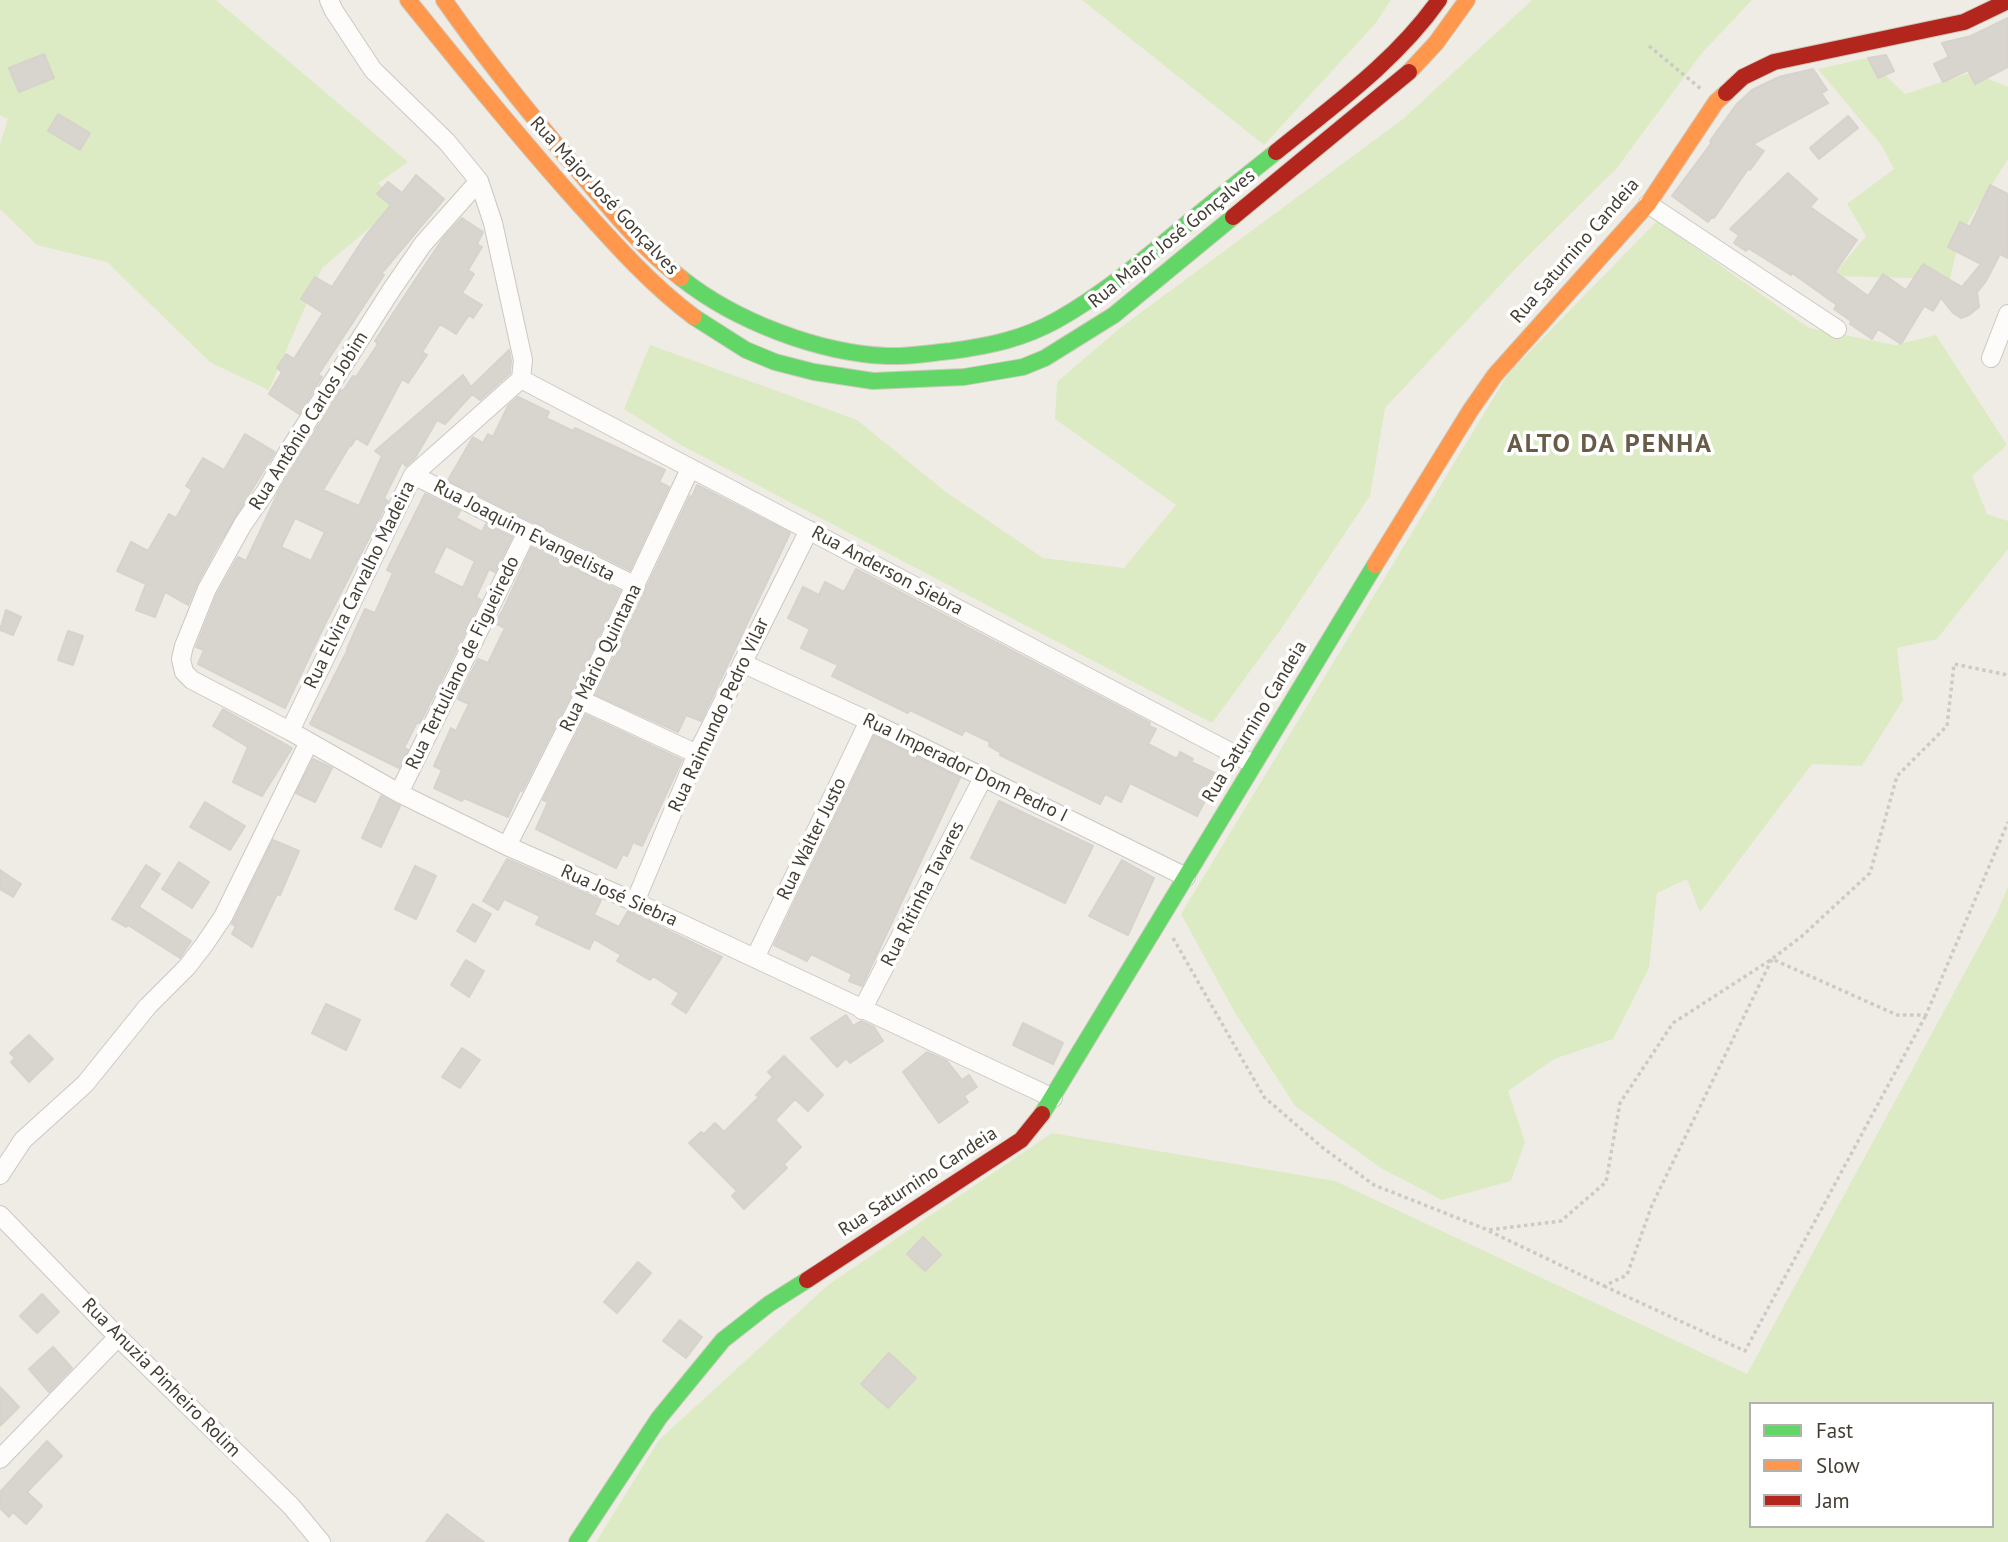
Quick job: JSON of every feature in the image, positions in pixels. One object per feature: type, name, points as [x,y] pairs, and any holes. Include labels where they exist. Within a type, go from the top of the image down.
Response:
[{"type":"street","points":[[329,0],[373,70],[447,142],[479,181],[493,223],[523,360],[521,379]]},
{"type":"street","name":"Rua Major José Gonçalves","points":[[408,0],[521,139],[614,243],[691,315],[746,350],[775,362],[814,372],[873,381],[964,377],[1023,367],[1045,358],[1114,315],[1404,77],[1436,43],[1467,0]]},
{"type":"street","name":"Rua Major José Gonçalves","points":[[443,0],[460,26],[621,220],[653,255],[679,277],[730,312],[756,325],[824,345],[891,356],[958,350],[1015,339],[1094,298],[1402,48],[1438,0]]},
{"type":"street","name":"Rua Saturnino Candeia","points":[[577,1542],[659,1418],[723,1339],[769,1304],[1021,1140],[1036,1123],[1470,411],[1495,374],[1648,204],[1716,102],[1743,77],[1774,62],[1964,22],[2008,1]]},
{"type":"street","name":"Rua Antônio Carlos Jobim","points":[[191,680],[184,671],[181,659],[184,646],[207,589],[243,524],[267,491],[288,452],[392,289],[423,244],[479,181]]},
{"type":"street","points":[[1648,204],[1837,329]]},
{"type":"street","points":[[1991,358],[2008,314]]},
{"type":"street","name":"Rua Anderson Siebra","points":[[521,379],[1253,764]]},
{"type":"street","name":"Rua Elvira Carvalho Madeira","points":[[289,731],[413,475],[521,379]]},
{"type":"street","name":"Rua Mário Quintana","points":[[507,846],[581,700],[690,468]]},
{"type":"street","name":"Rua Joaquim Evangelista","points":[[413,475],[636,586]]},
{"type":"street","name":"Rua Raimundo Pedro Vilar","points":[[635,902],[697,754],[808,530]]},
{"type":"street","name":"Rua Tertuliano de Figueiredo","points":[[398,793],[527,532]]},
{"type":"street","name":"Rua Imperador Dom Pedro I","points":[[742,663],[869,721],[1186,877]]},
{"type":"street","name":"Rua José Siebra","points":[[191,680],[289,731],[398,793],[507,846],[635,902],[1053,1098]]},
{"type":"street","points":[[581,700],[697,754]]},
{"type":"street","name":"Rua Walter Justo","points":[[755,958],[869,721]]},
{"type":"street","points":[[0,1175],[23,1140],[85,1084],[148,1006],[187,967],[204,945],[223,917],[309,742]]},
{"type":"street","name":"Rua Ritinha Tavares","points":[[862,1010],[983,778]]},
{"type":"street","name":"Rua Anuzia Pinheiro Rolim","points":[[0,1215],[118,1337],[291,1506],[321,1542]]},
{"type":"street","points":[[0,1459],[118,1337]]},
{"type":"path","points":[[1649,46],[1716,102]]},
{"type":"path","points":[[1488,1230],[1562,1221],[1606,1182],[1620,1103],[1673,1023],[1772,959],[1802,936],[1870,873],[1897,776],[1947,726],[1954,664],[2008,675]]},
{"type":"path","points":[[1162,918],[1264,1097],[1324,1148],[1374,1185],[1488,1230],[1745,1351],[1926,1015],[2008,822]]},
{"type":"path","points":[[1772,959],[1897,1015],[1926,1015]]},
{"type":"path","points":[[1604,1286],[1627,1275],[1652,1206],[1772,959]]},
{"type":"green space","points":[[0,0],[216,0],[408,162],[378,183],[399,203],[322,268],[269,390],[211,363],[107,262],[37,245],[0,209],[0,144],[8,119],[0,115]]},
{"type":"green space","points":[[1082,0],[1391,0],[1375,24],[1264,145]]},
{"type":"green space","points":[[1532,0],[1752,0],[1702,53],[1616,169],[1519,265],[1385,408],[1370,496],[1281,629],[1212,723],[681,445],[624,409],[650,345],[857,420],[946,492],[1043,558],[1124,568],[1176,505],[1055,419],[1057,382],[1120,328],[1403,119]]},
{"type":"green space","points":[[1867,58],[1905,94],[1972,72],[2008,87],[2008,159],[1960,235],[1950,279],[1833,276],[1866,236],[1847,204],[1894,169],[1882,146],[1818,69]]},
{"type":"green space","points":[[1657,221],[1809,328],[1895,345],[1936,335],[2007,445],[1972,476],[1987,514],[2008,521],[2008,549],[1937,639],[1897,648],[1903,700],[1862,766],[1812,764],[1700,912],[1687,879],[1657,893],[1649,968],[1613,1039],[1554,1059],[1508,1091],[1525,1142],[1511,1181],[1442,1200],[1381,1168],[1295,1106],[1234,1011],[1181,914],[1508,374]]},
{"type":"green space","points":[[2008,887],[2008,1542],[596,1542],[659,1440],[828,1285],[1052,1133],[1335,1181],[1747,1374],[1996,915]]},
{"type":"building","points":[[2008,18],[2008,67],[1975,84],[1968,70],[1943,82],[1934,64],[1949,57],[1942,43],[1971,36]]},
{"type":"building","points":[[44,54],[54,78],[19,92],[9,68]]},
{"type":"building","points":[[1886,55],[1894,71],[1878,78],[1868,58]]},
{"type":"building","points":[[1813,69],[1827,90],[1821,93],[1828,103],[1753,144],[1764,151],[1714,218],[1708,222],[1672,196],[1736,105],[1752,90],[1779,77]]},
{"type":"building","points":[[58,114],[90,133],[80,150],[48,131]]},
{"type":"building","points":[[1848,116],[1858,128],[1819,159],[1810,148]]},
{"type":"building","points":[[1788,173],[1817,199],[1810,207],[1857,240],[1835,272],[1868,296],[1883,274],[1906,290],[1923,264],[1962,287],[1981,264],[1948,247],[1960,222],[1970,227],[1990,185],[2008,194],[2008,258],[2000,254],[1977,292],[1979,307],[1969,315],[1961,318],[1953,313],[1941,298],[1933,311],[1924,306],[1901,344],[1878,329],[1872,339],[1834,309],[1837,305],[1792,273],[1791,275],[1748,248],[1746,251],[1734,243],[1739,235],[1730,229]]},
{"type":"building","points":[[416,175],[444,199],[381,274],[384,275],[318,375],[322,377],[299,414],[269,394],[282,372],[277,368],[286,354],[294,359],[323,313],[301,299],[315,277],[332,287],[366,235],[391,205],[377,194],[388,182],[402,193]]},
{"type":"building","points":[[462,218],[483,232],[477,244],[482,247],[468,270],[474,274],[462,293],[482,305],[473,318],[469,315],[456,334],[440,324],[422,352],[427,355],[408,383],[402,379],[367,445],[356,438],[323,490],[359,506],[382,456],[375,451],[463,375],[471,387],[509,350],[510,373],[480,400],[472,394],[445,424],[437,420],[415,458],[406,466],[402,462],[384,498],[388,501],[285,708],[198,664],[204,650],[196,647],[217,594],[238,557],[246,561],[298,458],[341,390],[343,391],[353,376],[356,377],[378,344],[375,341],[444,237]],"holes":[[[295,518],[325,532],[311,561],[281,547]]]},
{"type":"building","points":[[518,397],[549,412],[546,418],[573,431],[575,428],[665,470],[659,482],[669,487],[630,570],[448,480],[473,437],[483,443],[488,434],[493,437],[508,406]]},
{"type":"building","points":[[245,434],[275,452],[217,547],[188,605],[165,592],[155,617],[136,610],[146,584],[117,571],[131,542],[148,551],[169,514],[176,518],[192,490],[186,486],[203,458],[224,470]]},
{"type":"building","points":[[697,485],[790,533],[701,721],[686,715],[678,732],[596,695]]},
{"type":"building","points":[[425,494],[460,511],[456,518],[482,532],[486,524],[512,537],[495,572],[489,569],[476,597],[481,600],[420,723],[417,722],[404,748],[408,750],[399,768],[310,724],[365,609],[375,613],[393,573],[387,570]],"holes":[[[446,546],[475,561],[463,588],[433,573]]]},
{"type":"building","points":[[532,547],[620,591],[571,695],[508,817],[434,788],[442,770],[434,766],[451,728],[456,731],[469,704],[458,699],[478,659],[488,663],[505,628],[495,623]]},
{"type":"building","points":[[856,569],[1150,723],[1149,726],[1156,729],[1148,744],[1177,759],[1180,752],[1193,759],[1191,762],[1219,775],[1197,816],[1130,783],[1121,802],[1105,794],[1100,804],[1000,755],[1001,753],[989,746],[990,742],[965,730],[962,735],[910,710],[908,713],[832,676],[838,665],[801,648],[810,629],[788,618],[803,587],[819,595],[825,582],[844,592]]},
{"type":"building","points":[[6,610],[21,617],[13,635],[0,630]]},
{"type":"building","points":[[68,631],[83,636],[73,665],[58,660]]},
{"type":"building","points":[[223,709],[292,748],[262,796],[233,782],[248,747],[213,726]]},
{"type":"building","points":[[586,715],[682,760],[642,846],[633,842],[627,856],[623,854],[616,868],[536,829],[548,802],[543,800]]},
{"type":"building","points":[[874,736],[960,778],[862,986],[849,981],[852,974],[811,954],[807,961],[774,945]]},
{"type":"building","points":[[313,759],[332,768],[315,802],[296,793]]},
{"type":"building","points":[[381,796],[400,806],[381,847],[362,838]]},
{"type":"building","points":[[999,801],[1093,846],[1065,903],[971,858]]},
{"type":"building","points":[[205,802],[245,826],[230,850],[190,827]]},
{"type":"building","points":[[273,840],[299,851],[280,895],[277,894],[252,947],[232,934],[236,926],[232,924]]},
{"type":"building","points":[[507,859],[601,900],[594,915],[619,927],[628,911],[722,957],[686,1013],[672,1004],[679,993],[653,976],[650,980],[617,961],[621,955],[594,939],[589,949],[536,924],[540,916],[504,899],[498,910],[483,901]]},
{"type":"building","points":[[1122,860],[1154,878],[1128,935],[1089,916]]},
{"type":"building","points":[[179,862],[209,882],[192,908],[162,889]]},
{"type":"building","points":[[146,865],[160,874],[139,907],[191,941],[180,958],[128,925],[126,927],[112,919]]},
{"type":"building","points":[[415,866],[436,876],[416,919],[395,909]]},
{"type":"building","points":[[0,870],[21,884],[13,897],[0,889]]},
{"type":"building","points":[[473,904],[491,914],[475,942],[457,931]]},
{"type":"building","points":[[466,960],[484,971],[469,997],[451,985]]},
{"type":"building","points":[[326,1004],[360,1020],[346,1050],[312,1033]]},
{"type":"building","points":[[846,1015],[853,1026],[861,1021],[874,1027],[883,1041],[850,1063],[846,1058],[837,1067],[811,1038]]},
{"type":"building","points":[[1023,1023],[1063,1043],[1053,1064],[1013,1045]]},
{"type":"building","points":[[29,1035],[53,1059],[29,1082],[11,1062],[15,1058],[10,1053]]},
{"type":"building","points":[[462,1048],[480,1060],[460,1088],[442,1077]]},
{"type":"building","points":[[927,1052],[947,1061],[962,1080],[969,1075],[977,1087],[964,1096],[968,1102],[939,1123],[903,1072]]},
{"type":"building","points":[[784,1056],[823,1095],[808,1111],[795,1099],[775,1120],[801,1147],[784,1164],[787,1168],[744,1209],[732,1196],[737,1191],[689,1143],[715,1123],[724,1132],[759,1097],[756,1095],[773,1077],[768,1072]]},
{"type":"building","points":[[923,1237],[941,1255],[925,1271],[907,1254]]},
{"type":"building","points":[[638,1262],[651,1273],[617,1313],[604,1302]]},
{"type":"building","points":[[42,1294],[59,1312],[37,1333],[20,1316]]},
{"type":"building","points":[[680,1320],[702,1337],[686,1358],[663,1341]]},
{"type":"building","points":[[53,1347],[72,1368],[49,1392],[29,1369]]},
{"type":"building","points":[[889,1353],[916,1378],[888,1408],[861,1384]]},
{"type":"building","points":[[0,1387],[19,1407],[0,1426]]},
{"type":"building","points":[[47,1441],[62,1456],[27,1492],[42,1506],[26,1524],[13,1512],[9,1517],[0,1508],[0,1492]]},
{"type":"building","points":[[447,1514],[465,1528],[484,1542],[426,1542]]},
{"type":"traffic: fast","points":[[681,278],[726,308],[752,321],[833,349],[895,356],[992,344],[1044,327],[1092,298],[1276,152]]},
{"type":"traffic: fast","points":[[694,317],[746,350],[775,362],[814,372],[873,381],[964,377],[1023,367],[1045,358],[1114,315],[1233,217]]},
{"type":"traffic: fast","points":[[1042,1114],[1375,565]]},
{"type":"traffic: fast","points":[[577,1542],[659,1418],[723,1340],[769,1304],[807,1280]]},
{"type":"traffic: slow","points":[[408,0],[512,127],[590,216],[647,277],[694,317]]},
{"type":"traffic: slow","points":[[444,0],[505,82],[609,207],[650,252],[681,278]]},
{"type":"traffic: slow","points":[[1409,72],[1436,43],[1467,0]]},
{"type":"traffic: slow","points":[[1375,565],[1495,375],[1648,204],[1716,102],[1726,93]]},
{"type":"traffic: jam","points":[[1276,152],[1384,63],[1439,0]]},
{"type":"traffic: jam","points":[[1726,93],[1743,77],[1774,62],[1964,22],[2008,1]]},
{"type":"traffic: jam","points":[[1233,217],[1409,72]]},
{"type":"traffic: jam","points":[[807,1280],[1021,1140],[1042,1114]]},
{"type":"district","name":"ALTO DA PENHA","points":[[1610,445]]}]
